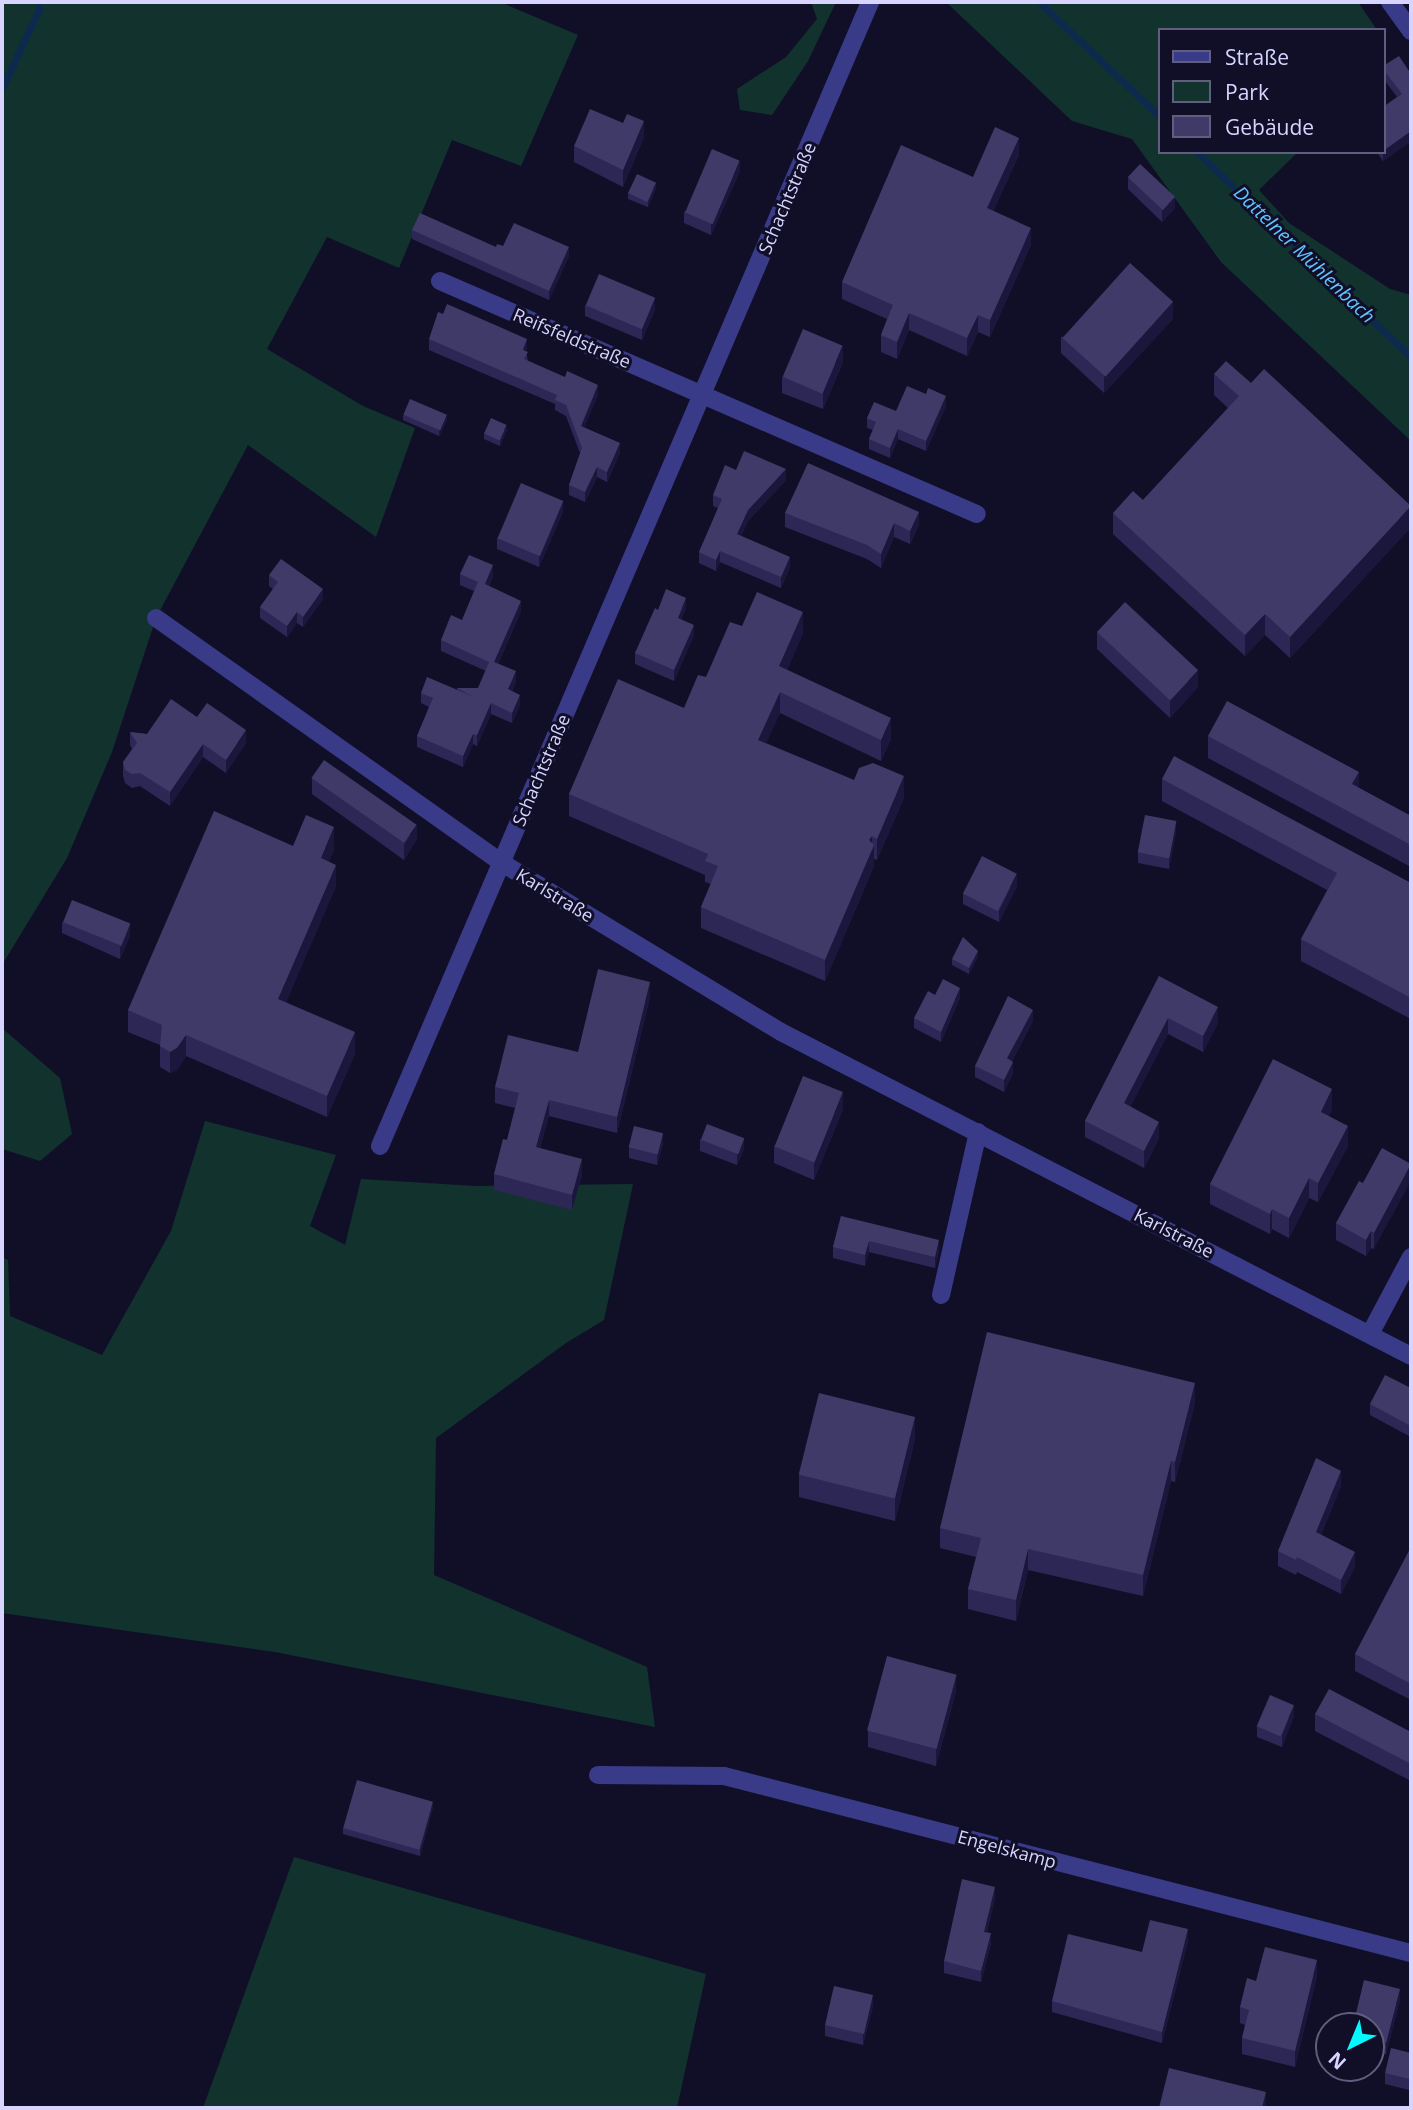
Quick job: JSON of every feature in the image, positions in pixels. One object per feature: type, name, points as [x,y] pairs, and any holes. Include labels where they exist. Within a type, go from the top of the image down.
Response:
[{"type":"street","name":"Schachtstraße","points":[[380,1146],[655,499],[704,395],[870,2]]},
{"type":"street","points":[[1390,2],[1411,31]]},
{"type":"street","name":"Reifsfeldstraße","points":[[440,281],[704,395]]},
{"type":"street","points":[[704,395],[977,514]]},
{"type":"street","name":"Karlstraße","points":[[156,618],[502,863],[781,1032],[1411,1356]]},
{"type":"street","points":[[941,1295],[978,1132]]},
{"type":"street","points":[[1370,1334],[1411,1257]]},
{"type":"street","name":"Engelskamp","points":[[598,1775],[723,1776],[1411,1953]]},
{"type":"green space","points":[[2,2],[500,2],[578,35],[521,166],[452,140],[399,268],[327,237],[267,349],[363,406],[415,428],[376,537],[248,445],[156,618],[112,752],[67,858],[2,965]]},
{"type":"green space","points":[[811,2],[836,2],[808,61],[772,115],[740,110],[737,89],[786,57],[817,19]]},
{"type":"green space","points":[[946,2],[1358,2],[1376,28],[1158,28],[1158,154],[1296,154],[1259,190],[1289,223],[1390,289],[1411,295],[1411,441],[1221,262],[1132,139],[1072,121]]},
{"type":"green space","points":[[2,1028],[60,1078],[72,1134],[40,1161],[2,1149]]},
{"type":"green space","points":[[205,1121],[336,1155],[310,1226],[345,1245],[361,1179],[476,1186],[633,1184],[604,1320],[566,1343],[436,1438],[434,1575],[647,1667],[655,1727],[275,1652],[2,1613],[2,1257],[8,1260],[10,1316],[102,1355],[171,1231]]},
{"type":"green space","points":[[294,1857],[706,1974],[677,2108],[203,2108]]},
{"type":"building","points":[[1399,56],[1411,74],[1411,131],[1385,150],[1385,106],[1402,94],[1385,72],[1385,65]]},
{"type":"building","points":[[590,109],[623,123],[627,114],[644,121],[623,170],[574,146]]},
{"type":"building","points":[[995,127],[1019,138],[987,208],[1031,228],[990,320],[978,315],[967,338],[909,313],[897,342],[881,335],[893,305],[842,282],[901,145],[973,177]]},
{"type":"building","points":[[712,149],[740,161],[713,224],[685,213]]},
{"type":"building","points":[[1140,164],[1175,197],[1163,210],[1128,177]]},
{"type":"building","points":[[637,174],[656,183],[647,202],[628,193]]},
{"type":"building","points":[[420,213],[496,247],[497,244],[503,246],[514,223],[569,247],[549,291],[412,230]]},
{"type":"building","points":[[1130,263],[1173,302],[1106,377],[1062,338]]},
{"type":"building","points":[[599,274],[655,298],[642,329],[586,305]]},
{"type":"building","points":[[447,304],[527,339],[523,350],[528,352],[524,359],[565,377],[567,371],[598,385],[581,426],[620,443],[607,472],[597,467],[585,492],[569,485],[582,448],[566,405],[555,400],[557,395],[429,339],[438,312],[443,314]]},
{"type":"building","points":[[803,329],[843,346],[822,394],[783,377]]},
{"type":"building","points":[[1226,361],[1251,383],[1264,369],[1411,506],[1290,637],[1265,614],[1245,635],[1113,513],[1133,491],[1143,500],[1239,396],[1214,374]]},
{"type":"building","points":[[907,386],[926,394],[928,388],[946,396],[926,441],[898,429],[890,448],[869,439],[876,422],[867,418],[874,402],[896,411]]},
{"type":"building","points":[[410,399],[447,415],[440,430],[403,415]]},
{"type":"building","points":[[491,418],[507,425],[500,440],[484,434]]},
{"type":"building","points":[[744,451],[786,469],[748,510],[737,534],[790,557],[781,577],[720,551],[716,560],[699,552],[722,499],[713,495],[725,465],[736,470]]},
{"type":"building","points":[[808,463],[919,512],[910,531],[894,523],[881,554],[867,545],[785,513]]},
{"type":"building","points":[[521,483],[563,501],[540,556],[498,538]]},
{"type":"building","points":[[469,555],[493,565],[485,584],[521,601],[494,662],[516,671],[508,689],[520,695],[512,713],[491,703],[477,735],[473,734],[463,756],[417,736],[433,698],[421,693],[427,677],[474,697],[457,688],[478,688],[489,662],[441,640],[451,615],[462,620],[478,582],[460,574]]},
{"type":"building","points":[[281,559],[323,589],[303,617],[297,612],[287,626],[260,607],[278,582],[269,575]]},
{"type":"building","points":[[666,589],[686,598],[678,618],[694,625],[674,670],[635,653]]},
{"type":"building","points":[[757,592],[803,612],[779,666],[891,718],[881,740],[780,692],[758,740],[854,780],[859,768],[873,763],[904,776],[877,839],[872,836],[869,840],[874,845],[825,960],[701,907],[718,866],[705,861],[708,854],[569,794],[618,679],[684,708],[698,675],[706,677],[730,622],[742,626]]},
{"type":"building","points":[[1125,602],[1198,670],[1170,700],[1097,632]]},
{"type":"building","points":[[171,699],[197,717],[207,703],[246,730],[226,760],[203,744],[170,792],[140,773],[132,774],[125,770],[123,762],[137,743],[130,732],[147,734]]},
{"type":"building","points":[[1227,701],[1359,772],[1352,784],[1411,816],[1411,845],[1208,736]]},
{"type":"building","points":[[1174,756],[1411,883],[1411,998],[1301,939],[1337,873],[1162,779]]},
{"type":"building","points":[[324,760],[417,825],[404,843],[311,778]]},
{"type":"building","points":[[214,811],[293,846],[306,815],[334,827],[321,858],[336,865],[278,999],[355,1032],[327,1096],[186,1035],[177,1048],[170,1052],[160,1046],[162,1025],[128,1010]]},
{"type":"building","points":[[1145,815],[1176,821],[1169,858],[1138,852]]},
{"type":"building","points":[[982,856],[1017,874],[998,911],[963,893]]},
{"type":"building","points":[[72,900],[130,924],[121,946],[63,922]]},
{"type":"building","points":[[963,937],[978,951],[969,968],[952,959]]},
{"type":"building","points":[[598,969],[650,982],[617,1117],[549,1100],[536,1147],[582,1159],[572,1195],[494,1174],[503,1139],[507,1140],[519,1093],[495,1087],[508,1035],[578,1052]]},
{"type":"building","points":[[1159,976],[1218,1007],[1203,1036],[1168,1018],[1124,1103],[1159,1122],[1144,1151],[1085,1121]]},
{"type":"building","points":[[943,979],[960,988],[941,1032],[914,1018],[928,991],[935,995]]},
{"type":"building","points":[[1008,996],[1033,1010],[1007,1058],[1013,1062],[1004,1080],[975,1066]]},
{"type":"building","points":[[1273,1059],[1332,1089],[1321,1112],[1348,1126],[1318,1183],[1309,1178],[1289,1218],[1272,1209],[1270,1214],[1210,1184]]},
{"type":"building","points":[[803,1076],[843,1092],[814,1163],[775,1146]]},
{"type":"building","points":[[707,1124],[744,1138],[738,1154],[701,1140]]},
{"type":"building","points":[[634,1126],[663,1133],[658,1155],[629,1147]]},
{"type":"building","points":[[1382,1148],[1411,1164],[1374,1233],[1371,1231],[1366,1240],[1336,1223],[1359,1181],[1363,1183]]},
{"type":"building","points":[[841,1216],[939,1240],[935,1257],[869,1241],[865,1255],[833,1247]]},
{"type":"building","points":[[987,1332],[1195,1383],[1175,1462],[1171,1461],[1143,1575],[1028,1549],[1016,1600],[968,1589],[981,1538],[940,1528]]},
{"type":"building","points":[[1385,1375],[1411,1388],[1409,1425],[1370,1404]]},
{"type":"building","points":[[819,1393],[915,1417],[895,1498],[799,1475]]},
{"type":"building","points":[[1316,1458],[1341,1471],[1316,1532],[1355,1552],[1341,1580],[1297,1557],[1296,1560],[1278,1551]]},
{"type":"building","points":[[1411,1547],[1411,1684],[1355,1654]]},
{"type":"building","points":[[887,1656],[957,1675],[937,1749],[867,1730]]},
{"type":"building","points":[[1329,1689],[1411,1732],[1411,1764],[1315,1714]]},
{"type":"building","points":[[1270,1695],[1294,1705],[1281,1736],[1257,1726]]},
{"type":"building","points":[[357,1780],[433,1802],[419,1850],[343,1828]]},
{"type":"building","points":[[962,1879],[995,1887],[984,1932],[991,1933],[981,1971],[944,1961]]},
{"type":"building","points":[[1150,1920],[1188,1929],[1162,2032],[1052,2001],[1068,1934],[1142,1952]]},
{"type":"building","points":[[1265,1947],[1317,1960],[1295,2051],[1242,2038],[1249,2010],[1240,2007],[1247,1978],[1256,1981]]},
{"type":"building","points":[[1364,1980],[1400,1989],[1386,2043],[1385,2012],[1356,2012]]},
{"type":"building","points":[[834,1986],[873,1995],[864,2034],[825,2025]]},
{"type":"building","points":[[1391,2048],[1411,2053],[1409,2079],[1385,2073]]},
{"type":"building","points":[[1169,2068],[1266,2092],[1262,2108],[1159,2108]]},
{"type":"waterway","points":[[2,88],[39,9],[38,2]]},
{"type":"waterway","name":"Dattelner Mühlenbach","points":[[1039,2],[1158,115]]},
{"type":"waterway","name":"Dattelner Mühlenbach","points":[[1199,154],[1411,357]]}]
